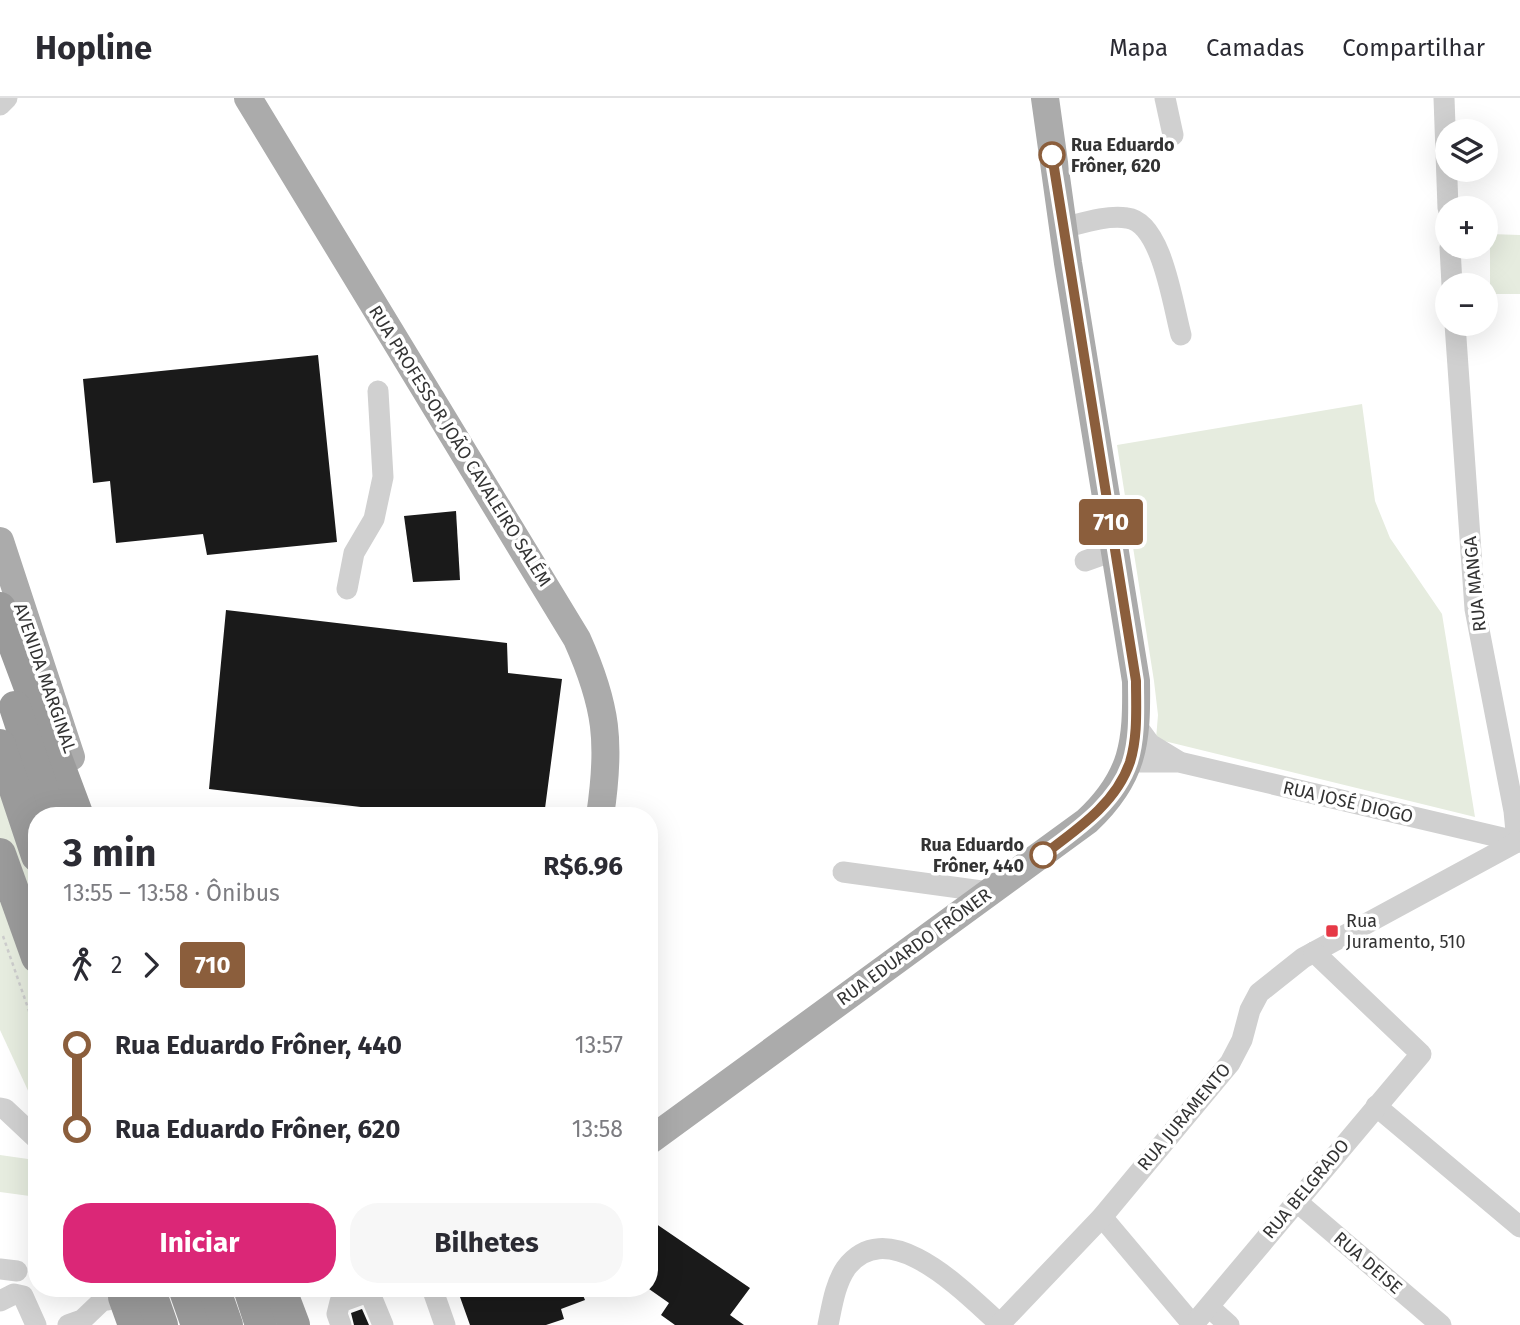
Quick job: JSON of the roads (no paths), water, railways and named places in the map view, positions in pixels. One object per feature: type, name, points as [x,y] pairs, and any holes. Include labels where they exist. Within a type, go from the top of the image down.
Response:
[{"type":"highway","points":[[0,608],[75,807]]},
{"type":"highway","points":[[0,661],[48,807]]},
{"type":"highway","points":[[0,745],[28,829]]},
{"type":"highway","points":[[0,854],[28,932]]},
{"type":"highway","points":[[187,1297],[197,1325]]},
{"type":"highway","points":[[217,1297],[227,1325]]},
{"type":"highway","points":[[265,1297],[284,1308]]},
{"type":"highway","points":[[123,1298],[162,1325]]},
{"type":"main road","name":"RUA PROFESSOR JOÃO CAVALEIRO SALÉM","points":[[248,98],[577,639],[601,702],[605,728],[606,775],[601,807]]},
{"type":"main road","name":"RUA EDUARDO FRÔNER","points":[[658,1134],[989,892],[1036,861],[1087,821],[1108,799],[1130,762],[1136,725],[1136,681],[1063,228],[1045,98]]},
{"type":"main road","name":"AVENIDA MARGINAL","points":[[0,541],[89,807]]},
{"type":"street","points":[[0,105],[7,98]]},
{"type":"street","points":[[1165,98],[1173,135]]},
{"type":"street","points":[[1444,98],[1448,196]]},
{"type":"street","points":[[1063,228],[1111,218],[1130,218],[1144,225],[1157,246],[1181,335]]},
{"type":"street","name":"RUA MANGA","points":[[1456,336],[1475,609],[1518,842]]},
{"type":"street","points":[[346,589],[354,553],[374,519],[383,477],[378,391]]},
{"type":"street","points":[[1085,561],[1116,550]]},
{"type":"street","name":"RUA JOSÉ DIOGO","points":[[1136,725],[1150,744],[1179,762]]},
{"type":"street","name":"RUA JOSÉ DIOGO","points":[[1130,762],[1179,762],[1518,842]]},
{"type":"street","name":"RUA JURAMENTO","points":[[1000,1325],[1102,1217],[1230,1063],[1242,1040],[1250,1010],[1259,993],[1303,958],[1518,842]]},
{"type":"street","points":[[843,872],[989,892]]},
{"type":"street","name":"RUA BELGRADO","points":[[1193,1325],[1421,1054],[1314,952]]},
{"type":"street","points":[[1376,1106],[1520,1227]]},
{"type":"street","points":[[0,1108],[5,1109],[28,1131]]},
{"type":"street","name":"RUA DEISE","points":[[1296,1201],[1441,1325]]},
{"type":"street","points":[[1102,1217],[1193,1325]]},
{"type":"street","points":[[828,1325],[838,1285],[847,1267],[863,1254],[885,1248],[907,1253],[935,1268],[1000,1325]]},
{"type":"street","points":[[0,1301],[14,1294],[23,1296],[36,1325]]},
{"type":"street","points":[[341,1325],[337,1314],[340,1302],[354,1297]]},
{"type":"street","points":[[370,1297],[383,1325]]},
{"type":"street","points":[[435,1297],[445,1325]]},
{"type":"street","points":[[68,1325],[123,1298]]},
{"type":"street","points":[[1209,1307],[1229,1325]]},
{"type":"place","name":"Rua Eduardo Frôner, 620","points":[[1052,155]]},
{"type":"place","name":"Rua Eduardo Frôner, 440","points":[[1043,855]]},
{"type":"place","name":"Rua Juramento, 510","points":[[1332,931]]}]
